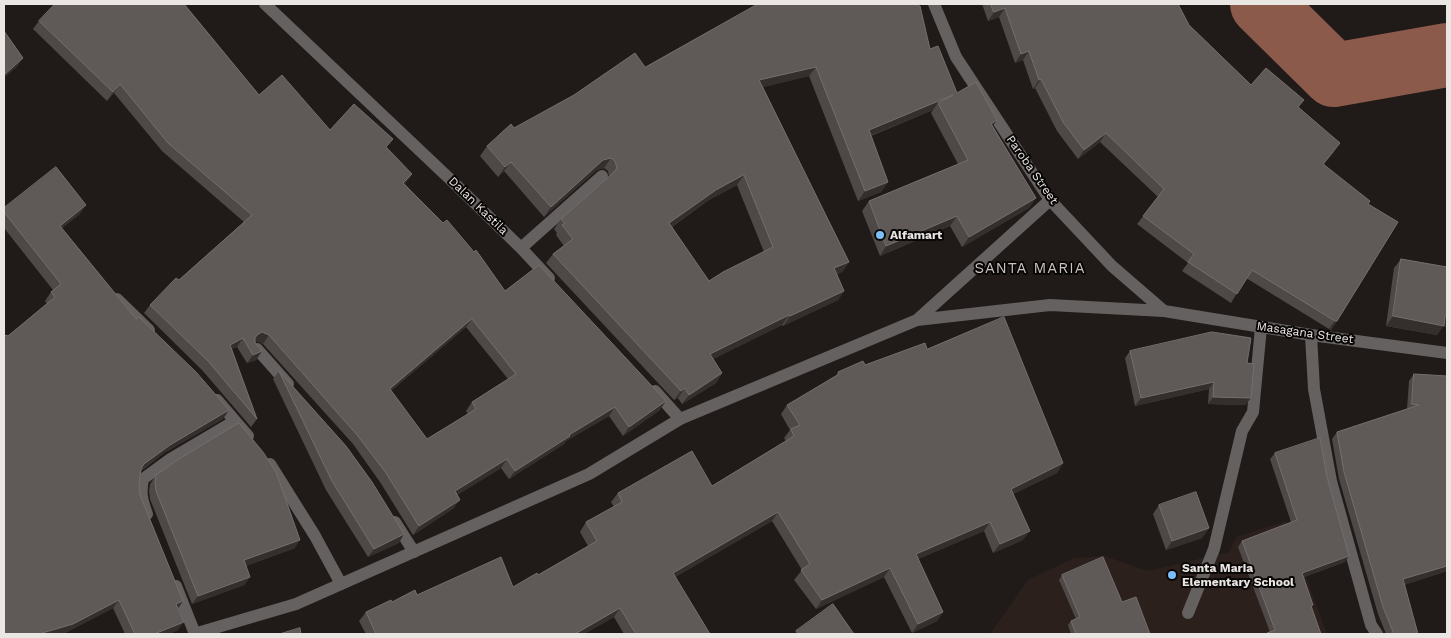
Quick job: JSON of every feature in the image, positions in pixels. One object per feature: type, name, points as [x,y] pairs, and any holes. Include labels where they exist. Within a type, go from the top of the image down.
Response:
[{"type":"street","name":"Dalan Kastila","points":[[265,4],[521,248],[554,283]]},
{"type":"street","name":"Paroba Street","points":[[934,4],[956,57],[1050,200],[1112,266],[1164,311]]},
{"type":"street","points":[[521,248],[602,176]]},
{"type":"street","points":[[170,572],[195,634],[296,604],[588,474],[680,419],[917,320],[1050,200]]},
{"type":"street","points":[[112,294],[161,342]]},
{"type":"street","name":"Masagana Street","points":[[917,320],[1050,305],[1164,311],[1311,335],[1447,352]]},
{"type":"street","points":[[1188,613],[1214,549],[1242,431],[1253,412],[1261,327]]},
{"type":"street","points":[[1311,335],[1314,389],[1331,481],[1371,625],[1377,634]]},
{"type":"street","points":[[257,349],[294,391]]},
{"type":"street","points":[[647,383],[680,419]]},
{"type":"street","points":[[209,390],[261,451],[315,536],[341,584]]},
{"type":"street","points":[[153,527],[142,501],[140,491],[143,479],[169,460],[235,421]]},
{"type":"street","points":[[388,511],[414,552]]},
{"type":"shaded area","name":"Santa Maria Elementary School","points":[[1286,521],[1327,634],[990,634],[1028,580],[1074,558],[1105,556],[1148,571],[1229,552],[1236,537]]},
{"type":"building","points":[[55,4],[184,4],[259,95],[282,75],[330,130],[354,104],[393,139],[386,147],[412,174],[403,183],[443,223],[447,220],[474,252],[476,250],[505,291],[539,265],[666,401],[629,427],[615,407],[515,471],[507,459],[455,491],[460,500],[419,526],[386,473],[358,436],[269,335],[262,332],[257,335],[255,343],[262,351],[253,355],[243,338],[230,345],[257,419],[208,361],[150,305],[176,278],[179,280],[252,215],[168,143],[120,84],[113,92],[39,21]],"holes":[[[472,319],[516,374],[472,402],[476,409],[427,439],[390,389]]]},
{"type":"building","points":[[758,4],[918,4],[930,49],[938,46],[957,93],[976,82],[997,120],[991,124],[1036,198],[969,237],[957,216],[886,246],[869,201],[968,160],[938,103],[953,95],[869,130],[888,182],[865,191],[816,67],[759,80],[849,262],[834,268],[844,291],[789,315],[710,354],[722,373],[689,395],[685,388],[681,391],[553,254],[573,239],[562,225],[565,223],[561,219],[614,172],[617,168],[615,161],[611,158],[603,160],[551,207],[511,162],[505,167],[487,146],[511,124],[514,128],[574,95],[635,53],[645,67]],"holes":[[[744,175],[773,247],[709,281],[669,223],[716,190]]]},
{"type":"building","points":[[991,4],[1178,4],[1189,25],[1251,85],[1266,68],[1304,100],[1298,107],[1340,143],[1323,164],[1370,201],[1368,204],[1398,222],[1337,321],[1252,270],[1237,294],[1188,262],[1194,254],[1143,216],[1164,189],[1106,133],[1084,150],[1063,122],[1041,79],[1039,80],[1029,51],[1021,54],[1005,8],[994,12]]},
{"type":"building","points":[[4,31],[23,58],[4,75]]},
{"type":"building","points":[[56,167],[86,205],[60,226],[136,319],[139,317],[196,372],[229,410],[170,445],[144,464],[141,469],[140,495],[183,601],[176,604],[184,622],[154,634],[135,634],[119,600],[73,624],[39,634],[4,634],[4,337],[8,336],[55,297],[51,292],[61,284],[4,212],[4,208]]},
{"type":"building","points":[[1401,259],[1447,267],[1447,316],[1445,316],[1444,326],[1393,316]]},
{"type":"building","points":[[1004,317],[1063,463],[1011,489],[1030,531],[1000,544],[990,522],[916,554],[943,612],[918,624],[890,568],[822,600],[801,570],[810,564],[778,512],[673,573],[710,634],[636,634],[620,608],[575,634],[376,634],[366,612],[391,600],[392,602],[415,590],[417,595],[501,557],[513,587],[597,541],[586,522],[622,502],[618,493],[692,451],[712,486],[794,436],[791,429],[800,425],[787,405],[839,374],[838,372],[863,361],[865,365],[925,343],[927,349]]},
{"type":"building","points":[[1212,332],[1251,338],[1247,363],[1254,364],[1251,398],[1213,397],[1214,382],[1141,398],[1130,351]]},
{"type":"building","points":[[279,371],[346,446],[372,482],[404,534],[374,549],[332,481]]},
{"type":"building","points":[[1414,374],[1447,376],[1447,566],[1403,579],[1418,634],[1394,634],[1383,607],[1344,472],[1337,432],[1419,405],[1412,404]]},
{"type":"building","points":[[239,423],[263,452],[276,472],[300,540],[244,560],[250,577],[198,596],[156,491],[156,475]]},
{"type":"building","points":[[1320,438],[1327,477],[1349,556],[1302,573],[1321,634],[1268,634],[1275,630],[1242,541],[1297,520],[1275,453]]},
{"type":"building","points":[[1196,492],[1209,528],[1172,541],[1159,505]]},
{"type":"building","points":[[1103,557],[1122,602],[1136,597],[1150,634],[1076,634],[1071,621],[1080,617],[1062,575]]},
{"type":"building","points":[[833,604],[854,634],[798,634],[796,631]]},
{"type":"building","points":[[300,628],[301,634],[280,634]]},
{"type":"waterway","points":[[1262,4],[1334,75],[1447,55]]},
{"type":"place","name":"Alfamart","points":[[880,235]]},
{"type":"place","name":"Santa Maria Elementary School","points":[[1172,575]]},
{"type":"district","name":"SANTA MARIA","points":[[1030,269]]}]
